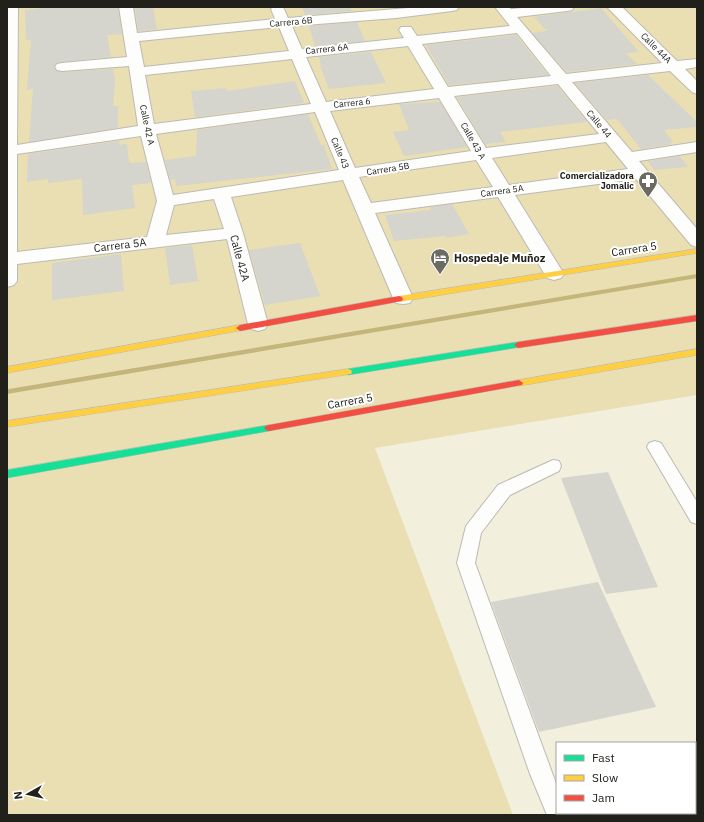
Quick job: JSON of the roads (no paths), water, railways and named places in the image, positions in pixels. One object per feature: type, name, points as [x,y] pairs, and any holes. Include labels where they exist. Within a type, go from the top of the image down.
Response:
[{"type":"main road","name":"Carrera 5","points":[[7,370],[403,298],[697,251]]},
{"type":"main road","points":[[7,424],[697,318]]},
{"type":"main road","name":"Carrera 5","points":[[7,474],[697,352]]},
{"type":"street","points":[[7,281],[11,7]]},
{"type":"street","name":"Calle 42 A","points":[[126,7],[147,130],[166,201]]},
{"type":"street","name":"Carrera 6B","points":[[131,38],[281,14],[452,7]]},
{"type":"street","points":[[504,10],[567,7]]},
{"type":"street","name":"Calle 44A","points":[[614,7],[697,89]]},
{"type":"street","name":"Calle 43 A","points":[[394,10],[445,93],[502,191],[554,274]]},
{"type":"street","name":"Calle 44","points":[[504,10],[697,241]]},
{"type":"street","name":"Calle 43","points":[[281,14],[403,298]]},
{"type":"street","name":"Carrera 6A","points":[[62,67],[135,66],[297,52],[519,29]]},
{"type":"street","name":"Carrera 6","points":[[8,151],[147,130],[320,107],[697,63]]},
{"type":"street","name":"Carrera 5B","points":[[166,201],[350,175],[480,154],[610,137]]},
{"type":"street","points":[[628,158],[697,147]]},
{"type":"street","name":"Carrera 5A","points":[[364,209],[640,173]]},
{"type":"street","name":"Calle 42A","points":[[221,194],[234,233],[258,324]]},
{"type":"street","points":[[155,241],[166,201]]},
{"type":"street","name":"Carrera 5A","points":[[7,259],[234,233]]},
{"type":"lane","points":[[655,447],[692,499],[697,517]]},
{"type":"lane","points":[[553,466],[504,490],[472,531],[466,564],[541,774],[556,812]]},
{"type":"waterway","points":[[9,392],[697,276]]},
{"type":"place","name":"Comercializadora Jomalic","points":[[648,198]]},
{"type":"place","name":"Hospedaje Muñoz","points":[[440,275]]}]
